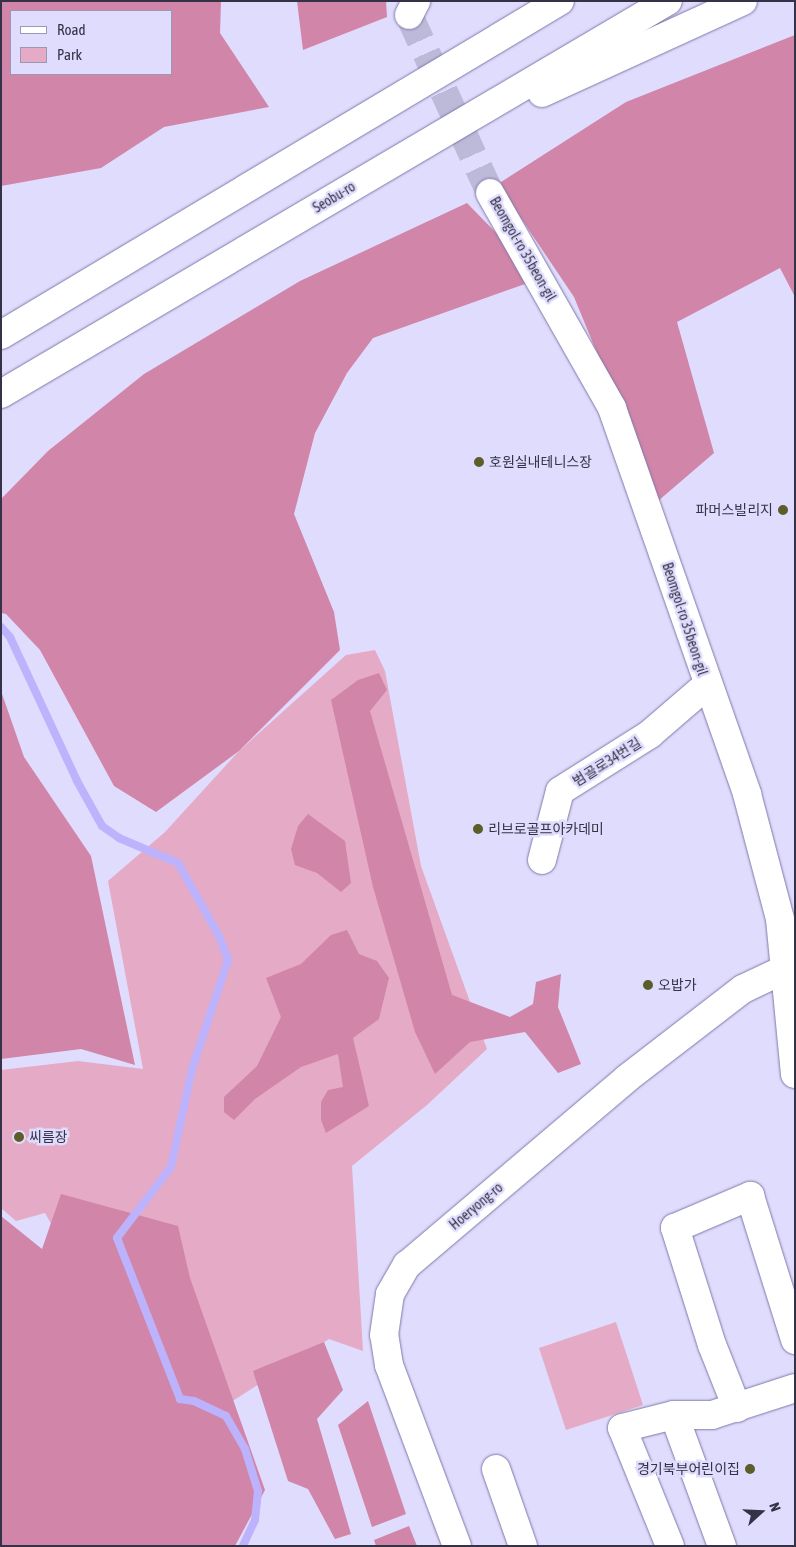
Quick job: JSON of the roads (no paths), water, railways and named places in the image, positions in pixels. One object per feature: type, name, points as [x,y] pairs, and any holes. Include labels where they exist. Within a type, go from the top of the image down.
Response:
[{"type":"main road","name":"Seobu-ro","points":[[1,394],[668,1]]},
{"type":"main road","points":[[404,156],[743,1]]},
{"type":"main road","points":[[1,335],[551,5]]},
{"type":"main road","name":"Beomgol-ro 35beon-gil","points":[[490,193],[612,408],[707,685],[747,794],[780,920],[789,973],[795,1074]]},
{"type":"main road","name":"범골로34번길","points":[[542,860],[560,791],[650,734],[707,685]]},
{"type":"main road","name":"Hoeryong-ro","points":[[457,1546],[389,1365],[384,1335],[390,1294],[407,1265],[626,1079],[743,989],[789,973]]},
{"type":"main road","points":[[737,1408],[712,1345],[675,1228],[750,1196],[795,1340]]},
{"type":"main road","points":[[670,1546],[622,1428],[674,1415],[712,1415],[795,1388]]},
{"type":"main road","points":[[674,1415],[722,1546]]},
{"type":"main road","points":[[496,1469],[523,1546]]},
{"type":"waterway","points":[[1,627],[10,637],[77,781],[102,826],[119,838],[178,863],[219,936],[228,960],[192,1069],[171,1167],[117,1238],[180,1399],[194,1401],[226,1416],[245,1449],[258,1491],[255,1520],[243,1546]]},
{"type":"tunnel","points":[[409,15],[490,193]]},
{"type":"place","name":"호원실내테니스장","points":[[479,462]]},
{"type":"place","name":"파머스빌리지","points":[[783,510]]},
{"type":"place","name":"리브로골프아카데미","points":[[478,829]]},
{"type":"place","name":"오밥가","points":[[648,985]]},
{"type":"place","name":"씨름장","points":[[19,1137]]},
{"type":"place","name":"경기북부어린이집","points":[[750,1469]]}]
